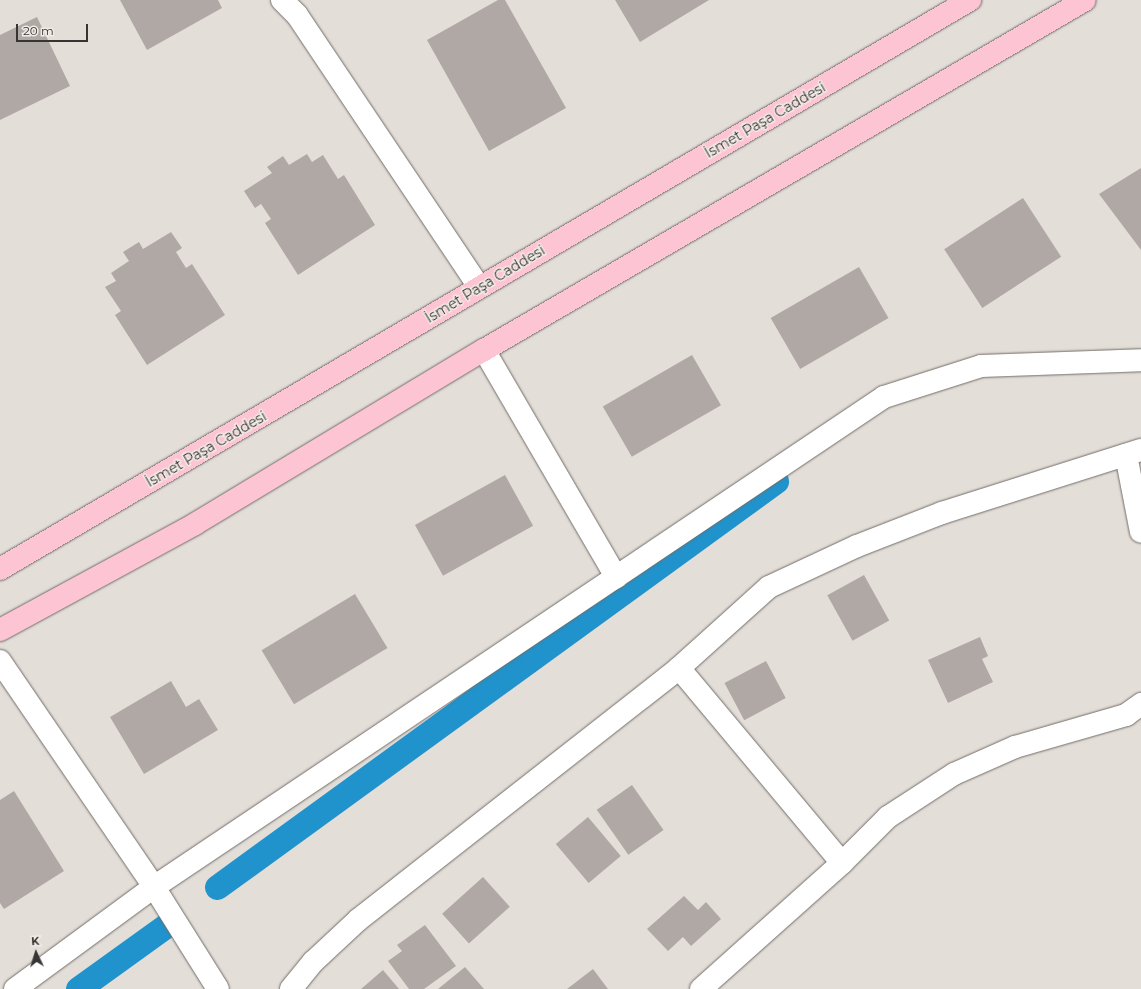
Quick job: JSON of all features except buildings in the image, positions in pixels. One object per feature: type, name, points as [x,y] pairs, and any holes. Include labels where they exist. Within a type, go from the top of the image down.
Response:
[{"type":"main road","name":"İsmet Paşa Caddesi","points":[[0,569],[970,0]]},
{"type":"main road","points":[[0,630],[195,524],[484,350],[1085,0]]},
{"type":"street","points":[[282,0],[297,15],[479,287]]},
{"type":"street","points":[[484,350],[616,577]]},
{"type":"street","points":[[15,989],[154,888],[884,397],[981,366],[1141,360]]},
{"type":"street","points":[[291,989],[313,962],[358,920],[679,668],[769,587],[857,546],[942,513],[1134,452],[1141,532]]},
{"type":"street","points":[[0,661],[154,888],[218,989]]},
{"type":"street","points":[[679,668],[842,863]]},
{"type":"street","points":[[701,989],[842,863],[888,817],[954,774],[1016,747],[1126,716],[1141,704]]},
{"type":"waterway","points":[[217,887],[776,481]]},
{"type":"waterway","points":[[78,989],[168,924]]}]
